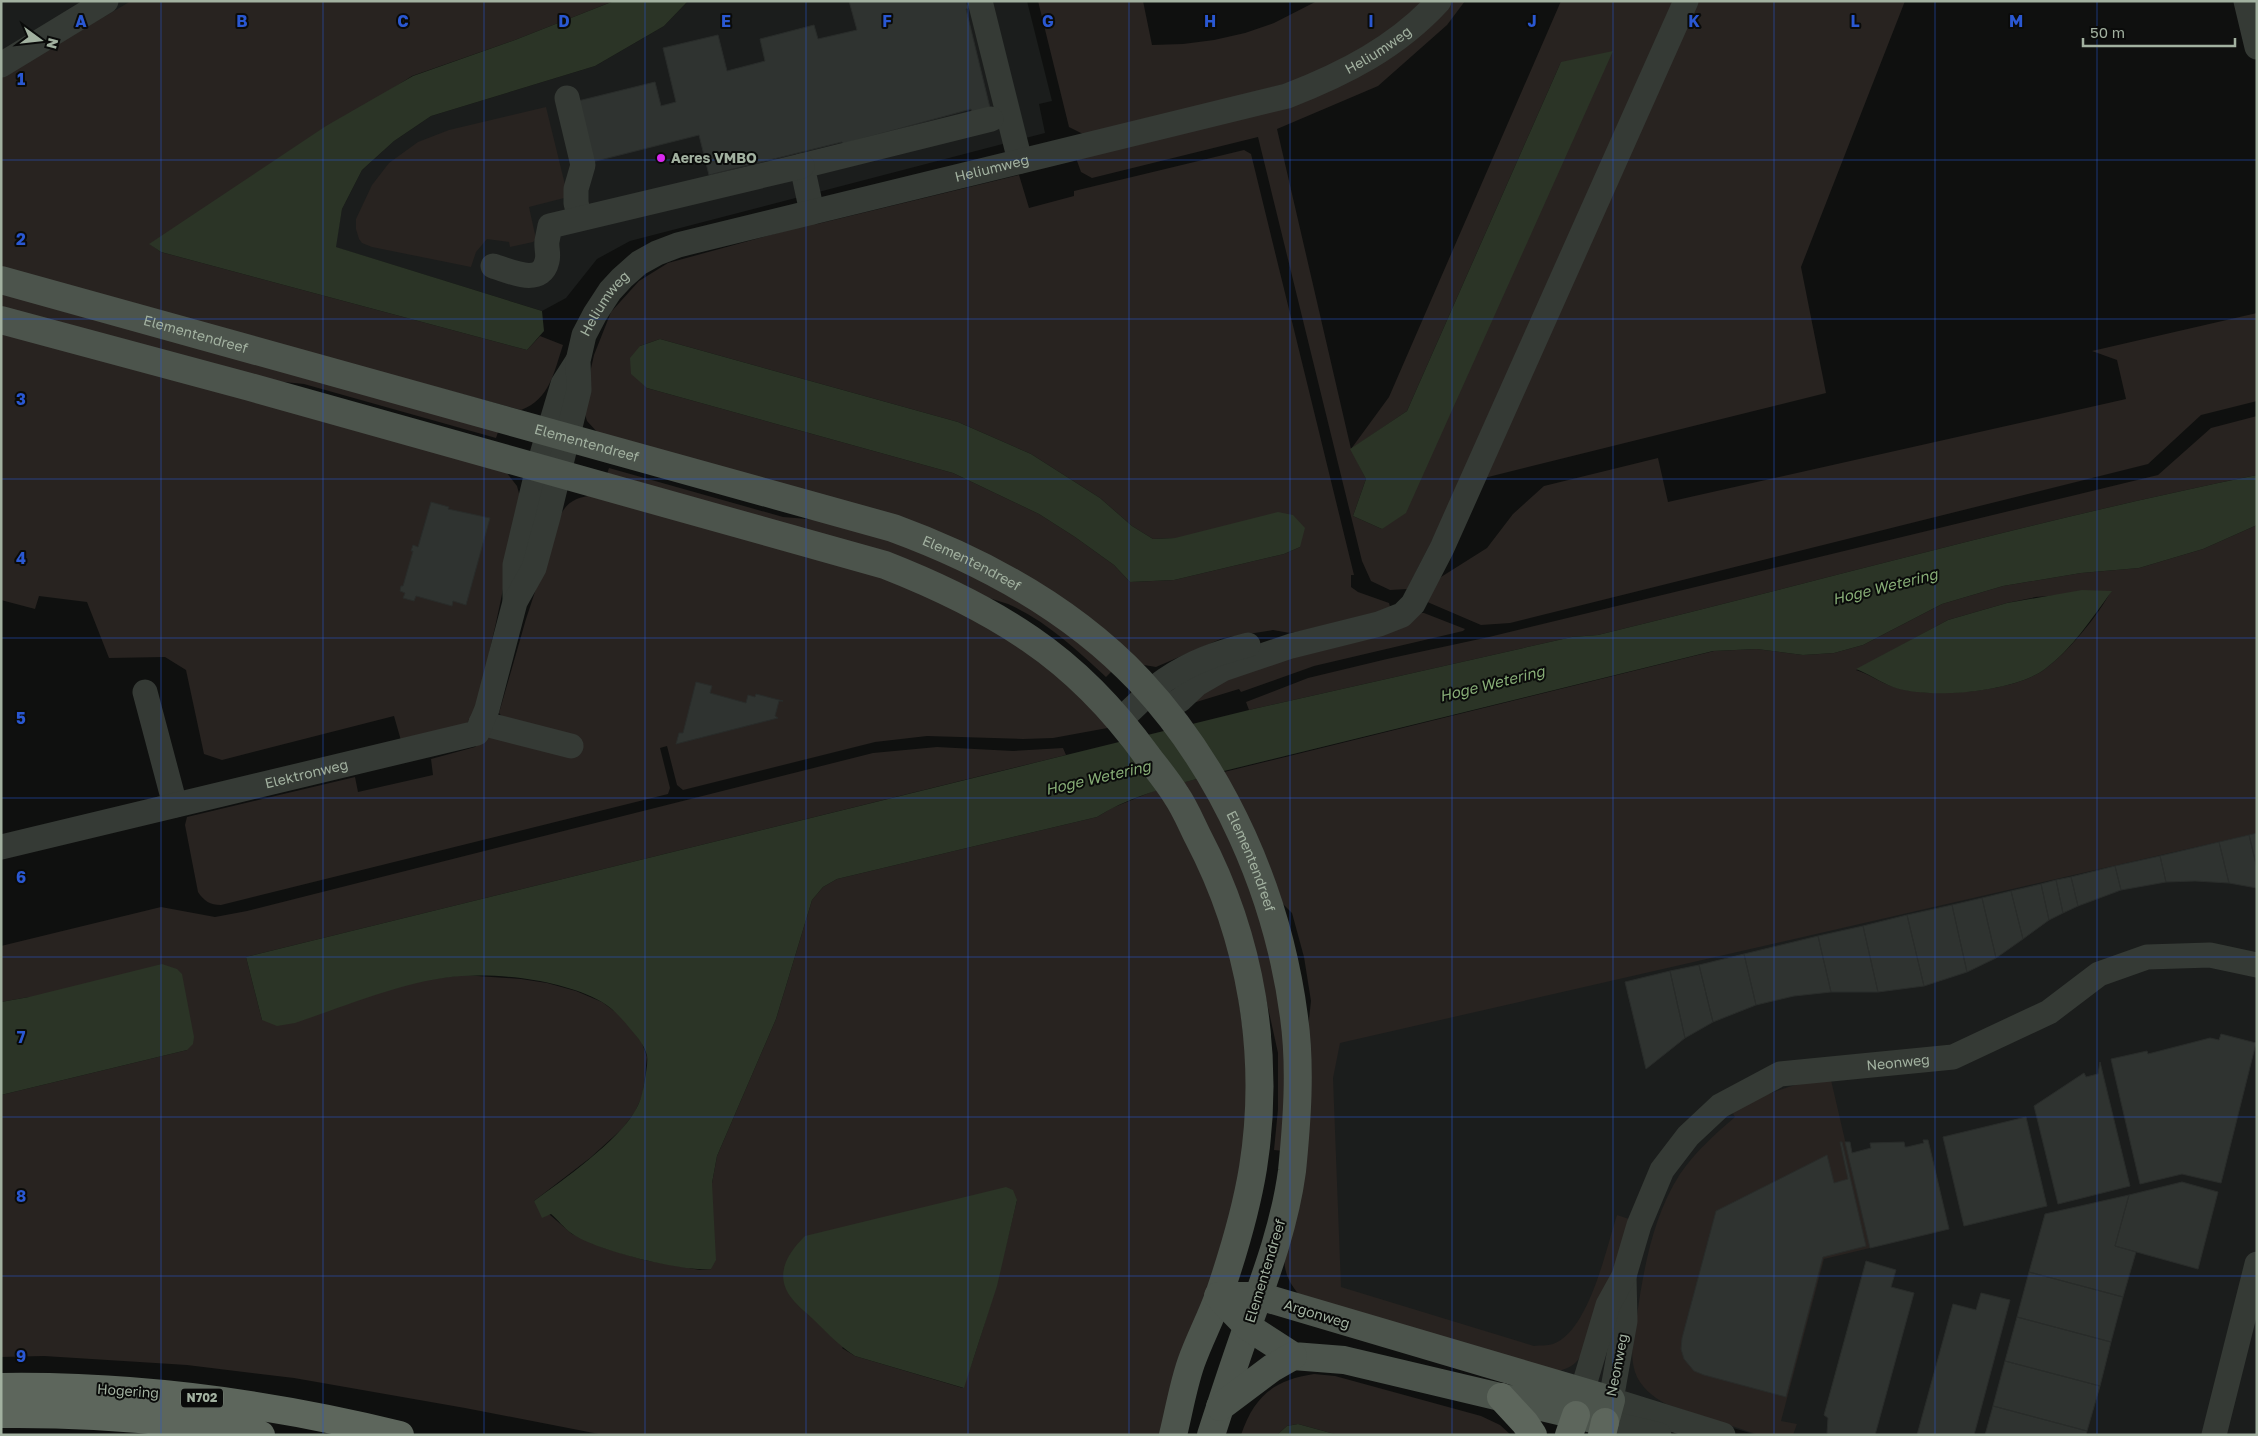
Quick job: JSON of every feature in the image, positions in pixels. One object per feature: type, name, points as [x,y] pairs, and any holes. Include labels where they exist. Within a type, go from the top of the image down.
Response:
[{"type":"highway","name":"Hogering","points":[[1,1387],[108,1389],[193,1396],[328,1417],[400,1435]]},
{"type":"highway","points":[[1501,1397],[1525,1422],[1533,1435]]},
{"type":"highway","points":[[1,1414],[120,1419],[216,1427],[261,1435]]},
{"type":"main road","name":"Elementendreef","points":[[1,280],[857,517],[950,550],[1002,577],[1048,605],[1091,636],[1139,680],[1196,753],[1217,787],[1255,865],[1271,909],[1283,953],[1294,1018],[1297,1094],[1291,1173],[1276,1244],[1211,1435]]},
{"type":"main road","points":[[1,320],[885,565],[928,582],[993,614],[1066,666],[1121,720],[1177,796],[1216,870],[1233,916],[1246,968],[1257,1034],[1260,1076],[1259,1116],[1253,1168],[1241,1222],[1218,1296],[1191,1365],[1173,1435]]},
{"type":"main road","name":"Argonweg","points":[[1218,1296],[1259,1296],[1575,1414]]},
{"type":"main road","name":"Argonweg","points":[[1218,1296],[1248,1327],[1293,1356],[1344,1360],[1575,1414],[1606,1419]]},
{"type":"main road","points":[[1220,1407],[1272,1368],[1293,1356]]},
{"type":"street","points":[[1,65],[106,1]]},
{"type":"street","points":[[980,1],[1020,161]]},
{"type":"street","name":"Heliumweg","points":[[549,471],[558,435],[563,384],[578,361],[584,335],[610,292],[639,263],[657,253],[812,212],[1287,96],[1335,77],[1375,54],[1406,31],[1439,1]]},
{"type":"street","points":[[1121,720],[1156,701],[1180,700],[1197,684],[1223,669],[1291,646],[1379,624],[1402,615],[1413,604],[1442,548],[1686,1]]},
{"type":"street","points":[[2246,1],[2257,47]]},
{"type":"street","points":[[567,98],[583,165],[576,189],[576,203],[580,218]]},
{"type":"street","points":[[493,266],[527,276],[539,274],[547,260],[550,226],[991,119]]},
{"type":"street","points":[[802,166],[812,212]]},
{"type":"street","points":[[549,471],[516,565],[516,602],[488,709],[481,723],[571,746]]},
{"type":"street","points":[[145,692],[175,806]]},
{"type":"street","name":"Elektronweg","points":[[1,847],[477,733],[481,723]]},
{"type":"street","name":"Neonweg","points":[[1575,1414],[1608,1305],[1624,1276],[1639,1225],[1662,1170],[1688,1136],[1720,1106],[1780,1074],[1953,1056],[2049,1012],[2099,974],[2147,958],[2210,955],[2257,965]]},
{"type":"street","points":[[2214,1435],[2257,1264]]},
{"type":"street","name":"Neonweg","points":[[1606,1419],[1625,1321],[1624,1276]]},
{"type":"street","name":"Argonweg","points":[[1606,1419],[1660,1435]]},
{"type":"street","name":"Argonweg","points":[[1606,1419],[1723,1435]]},
{"type":"shaded area","points":[[1,1],[165,1],[1,99]]},
{"type":"shaded area","points":[[131,1],[614,1],[515,40],[412,76],[150,244],[161,252],[527,350],[540,336],[563,345],[550,384],[539,399],[521,410],[1,270],[1,77]]},
{"type":"shaded area","name":"Aeres VMBO","points":[[688,1],[1027,1],[1052,101],[1039,104],[1045,133],[630,241],[597,259],[566,298],[542,311],[335,247],[342,209],[362,170],[394,141],[431,116],[595,66],[664,26]]},
{"type":"shaded area","points":[[1038,1],[1143,1],[1152,45],[1214,40],[1245,33],[1274,23],[1317,1],[1427,1],[1401,25],[1311,77],[1087,136],[1069,127]]},
{"type":"shaded area","points":[[1453,1],[1465,1],[1447,25],[1378,86],[1277,129],[1351,449],[1389,397],[1561,1],[1674,1],[1443,519],[1407,589],[1390,590],[1371,581],[1362,561],[1258,137],[1092,178],[1081,172],[1076,158],[1253,115],[1443,12]],"holes":[[[1561,62],[1382,529],[1353,516],[1366,479],[1351,449],[1407,411]]]},
{"type":"shaded area","points":[[1697,1],[1905,1],[1801,267],[1826,393],[1484,478]]},
{"type":"shaded area","points":[[546,107],[568,197],[529,207],[536,239],[533,242],[510,247],[509,242],[487,239],[476,252],[471,267],[372,247],[362,243],[359,239],[356,219],[372,185],[389,163],[418,142],[449,130]]},
{"type":"shaded area","points":[[1244,150],[1251,154],[1354,575],[1351,575],[1351,587],[1358,592],[1389,603],[1390,607],[1382,612],[1308,630],[1290,633],[1273,630],[1223,638],[1156,667],[1144,665],[1125,654],[1068,607],[598,433],[587,421],[584,411],[584,400],[594,355],[611,312],[639,281],[668,263],[807,225],[1019,175],[1029,208],[1074,196],[1074,191]],"holes":[[[660,339],[958,422],[1031,454],[1100,498],[1132,526],[1153,539],[1175,538],[1300,547],[1284,554],[1174,580],[1130,582],[1114,565],[1039,514],[953,473],[647,388],[640,346]]]},
{"type":"shaded area","points":[[1,290],[499,429],[496,438],[304,384],[255,379],[1,309]]},
{"type":"shaded area","points":[[2257,313],[2257,401],[2201,415],[2148,464],[1510,623],[1481,625],[1425,601],[1441,577],[1487,548],[1513,514],[1544,486],[1658,458],[1668,502],[2126,399],[2117,360],[2092,351]]},
{"type":"shaded area","points":[[1,330],[506,472],[517,486],[520,497],[484,679],[479,699],[466,725],[402,744],[394,716],[222,760],[204,754],[186,670],[165,657],[109,658],[87,602],[39,596],[35,609],[1,600]]},
{"type":"shaded area","points":[[2257,416],[2257,475],[2009,531],[1598,635],[1572,637],[1249,710],[1246,702],[1308,678],[1489,637],[2158,475],[2211,428]]},
{"type":"shaded area","points":[[609,468],[783,517],[832,521],[933,553],[1054,622],[1112,671],[1106,677],[1048,627],[1008,604],[606,477]]},
{"type":"shaded area","points":[[594,495],[858,568],[932,595],[1028,650],[1113,727],[1053,738],[927,736],[875,742],[683,790],[677,785],[667,746],[660,748],[670,788],[668,794],[221,905],[210,903],[203,898],[198,892],[185,825],[187,817],[355,777],[358,792],[433,775],[431,759],[475,747],[505,720],[499,713],[526,619],[560,516],[570,503],[583,497]]},
{"type":"shaded area","points":[[2257,525],[2257,833],[1340,1043],[1333,1078],[1341,1287],[1534,1346],[1551,1345],[1566,1336],[1577,1323],[1586,1306],[1601,1267],[1617,1215],[1629,1219],[1606,1296],[1589,1340],[1574,1364],[1556,1372],[1300,1296],[1287,1274],[1284,1249],[1311,1001],[1304,957],[1292,913],[1280,901],[1220,773],[1714,651],[1757,649],[1803,655],[1834,653],[1863,645],[1942,604],[2003,586],[2081,573],[2139,568],[2203,549]],"holes":[[[2111,591],[2082,633],[2054,662],[2031,677],[2014,683],[1993,688],[1949,693],[1909,691],[1894,687],[1856,670],[1948,620],[2007,603],[2036,597]]]},
{"type":"shaded area","points":[[1420,613],[1465,629],[1314,666],[1241,692],[1239,689],[1193,703],[1215,680]]},
{"type":"shaded area","points":[[937,747],[1013,751],[1063,748],[1066,755],[246,957],[262,1020],[426,980],[463,975],[521,979],[547,983],[576,991],[602,1002],[621,1016],[642,1043],[647,1057],[643,1094],[635,1112],[622,1129],[590,1158],[534,1201],[572,1234],[604,1248],[644,1260],[700,1270],[711,1269],[712,1183],[717,1156],[776,1019],[812,900],[823,887],[837,879],[1097,817],[1112,808],[1161,788],[1176,814],[1232,948],[1250,1086],[1238,1197],[1164,1435],[604,1435],[294,1378],[187,1365],[44,1356],[1,1357],[1,1095],[187,1050],[29,997],[1,1002],[1,946],[161,907],[215,917],[247,911],[873,753]],"holes":[[[1017,1200],[986,1318],[963,1388],[855,1356],[842,1348]]]},
{"type":"shaded area","points":[[1200,778],[1226,824],[1269,938],[1286,1049],[1284,1151],[1274,1150],[1278,1109],[1278,1053],[1265,994],[1181,783]]},
{"type":"shaded area","points":[[2257,808],[2257,1435],[1757,1435],[1543,1373],[1294,1281],[1317,1015]]},
{"type":"shaded area","points":[[1825,1078],[1831,1080],[1870,1248],[1824,1259],[1781,1421],[1797,1424],[1793,1435],[1759,1435],[1666,1404],[1652,1395],[1640,1382],[1633,1365],[1632,1351],[1643,1279],[1656,1224],[1671,1190],[1692,1158],[1735,1117],[1732,1112],[1754,1100],[1777,1091]]},
{"type":"shaded area","points":[[1314,1374],[1335,1376],[1481,1416],[1500,1425],[1511,1435],[1338,1435],[1298,1424],[1287,1426],[1277,1435],[1241,1435],[1252,1410],[1267,1392],[1288,1381]]},
{"type":"water","points":[[614,1],[688,1],[664,26],[595,66],[431,116],[394,141],[362,170],[342,209],[336,247],[542,311],[544,331],[527,350],[161,252],[149,244],[326,126],[413,76],[515,40]]},
{"type":"water","points":[[1613,51],[1406,513],[1382,529],[1353,516],[1366,479],[1350,449],[1407,411],[1561,62]]},
{"type":"water","points":[[660,339],[958,422],[1031,454],[1100,498],[1132,526],[1153,539],[1175,538],[1278,512],[1293,515],[1305,528],[1300,547],[1284,554],[1174,580],[1130,582],[1114,565],[1039,514],[953,473],[647,388],[631,374],[630,358],[640,346]]},
{"type":"water","name":"Hoge Wetering","points":[[2257,475],[2257,525],[2203,549],[2139,568],[2081,573],[2003,586],[1942,604],[1863,645],[1834,653],[1803,655],[1757,649],[1713,651],[1220,772],[1142,796],[1097,817],[837,879],[823,887],[812,900],[776,1019],[717,1156],[712,1183],[716,1260],[711,1269],[680,1267],[660,1263],[618,1253],[582,1240],[566,1229],[551,1214],[542,1218],[534,1201],[574,1172],[616,1135],[627,1123],[640,1100],[647,1068],[646,1052],[641,1042],[625,1023],[602,1002],[571,989],[553,984],[515,977],[478,975],[421,982],[356,1001],[295,1023],[277,1026],[262,1020],[246,957],[1249,710],[1572,637],[1598,635],[2009,531]]},
{"type":"water","points":[[2082,590],[2112,591],[2081,633],[2055,661],[2031,677],[2014,683],[1971,692],[1927,693],[1893,687],[1856,669],[1948,620],[2007,603]]},
{"type":"water","points":[[162,964],[177,969],[182,974],[194,1037],[193,1044],[187,1050],[1,1095],[1,1002],[29,997]]},
{"type":"water","points":[[1006,1187],[1013,1190],[1017,1200],[997,1286],[964,1388],[855,1356],[834,1340],[798,1306],[785,1287],[783,1271],[786,1263],[789,1256],[805,1236]]},
{"type":"water","points":[[1298,1424],[1338,1435],[1277,1435],[1287,1426]]},
{"type":"building","points":[[849,1],[966,1],[968,8],[966,9],[991,112],[973,116],[971,109],[843,144],[842,142],[709,175],[699,135],[592,162],[578,101],[655,82],[661,106],[676,102],[663,48],[718,35],[727,71],[765,61],[760,39],[814,25],[818,39],[857,30]]},
{"type":"building","points":[[431,502],[449,507],[448,509],[490,518],[466,605],[453,601],[452,606],[416,596],[414,601],[403,598],[405,593],[400,591],[413,551],[411,551],[413,545],[418,547]]},
{"type":"building","points":[[696,682],[712,686],[710,693],[746,703],[748,695],[755,697],[756,694],[783,701],[779,701],[775,716],[778,718],[676,744],[679,733],[683,733]]},
{"type":"building","points":[[2257,833],[2257,868],[2249,835]]},
{"type":"building","points":[[2249,835],[2257,868],[2257,888],[2229,883],[2219,842]]},
{"type":"building","points":[[2219,842],[2229,883],[2166,882],[2160,856]]},
{"type":"building","points":[[2160,856],[2166,882],[2121,890],[2115,866]]},
{"type":"building","points":[[2115,866],[2121,890],[2078,906],[2071,877]]},
{"type":"building","points":[[2071,877],[2078,906],[2063,913],[2056,880]]},
{"type":"building","points":[[2056,880],[2063,913],[2049,920],[2041,884]]},
{"type":"building","points":[[2041,884],[2049,920],[2023,939],[2011,891]]},
{"type":"building","points":[[2011,891],[2023,939],[1996,958],[1982,898]]},
{"type":"building","points":[[1982,898],[1996,958],[1967,972],[1952,905]]},
{"type":"building","points":[[1952,905],[1967,972],[1924,986],[1907,915]]},
{"type":"building","points":[[1907,915],[1924,986],[1878,992],[1863,926]]},
{"type":"building","points":[[1863,926],[1878,992],[1831,992],[1818,936]]},
{"type":"building","points":[[1818,936],[1831,992],[1794,996],[1756,1005],[1744,954]]},
{"type":"building","points":[[1744,954],[1756,1005],[1713,1022],[1699,965]]},
{"type":"building","points":[[1699,965],[1713,1022],[1685,1038],[1670,971]]},
{"type":"building","points":[[1670,971],[1685,1038],[1646,1069],[1625,982]]},
{"type":"building","points":[[2221,1034],[2256,1043],[2221,1183],[2182,1174],[2140,1184],[2111,1059],[2147,1051],[2148,1054],[2210,1038],[2219,1040]]},
{"type":"building","points":[[2100,1062],[2130,1186],[2058,1204],[2034,1106],[2084,1073],[2086,1077],[2098,1074]]},
{"type":"building","points":[[2026,1117],[2047,1206],[1964,1226],[1943,1137]]},
{"type":"building","points":[[1923,1140],[1928,1140],[1949,1229],[1870,1248],[1845,1142],[1850,1142],[1852,1153],[1871,1148],[1870,1143],[1904,1142],[1905,1147],[1907,1147],[1924,1143]]},
{"type":"building","points":[[1840,1142],[1842,1142],[1866,1246],[1823,1257],[1786,1397],[1694,1371],[1684,1359],[1681,1349],[1682,1338],[1716,1211],[1827,1155],[1834,1183],[1848,1179]]},
{"type":"building","points":[[2182,1182],[2218,1192],[2198,1269],[2115,1246],[2129,1195]]},
{"type":"building","points":[[2129,1195],[2115,1246],[2136,1252],[2123,1297],[2029,1272],[2045,1214]]},
{"type":"building","points":[[1866,1261],[1896,1270],[1891,1287],[1914,1293],[1875,1435],[1832,1435],[1827,1433],[1828,1418],[1824,1415]]},
{"type":"building","points":[[2029,1272],[2123,1297],[2111,1342],[2017,1317]]},
{"type":"building","points":[[1981,1293],[2010,1300],[1974,1435],[1917,1435],[1953,1304],[1976,1310]]},
{"type":"building","points":[[2017,1317],[2111,1342],[2100,1386],[2005,1361]]},
{"type":"building","points":[[2005,1361],[2100,1386],[2087,1431],[1993,1406]]},
{"type":"building","points":[[1993,1406],[2087,1431],[2086,1435],[1985,1435]]},
{"type":"place","name":"Aeres VMBO","points":[[661,158]]}]
